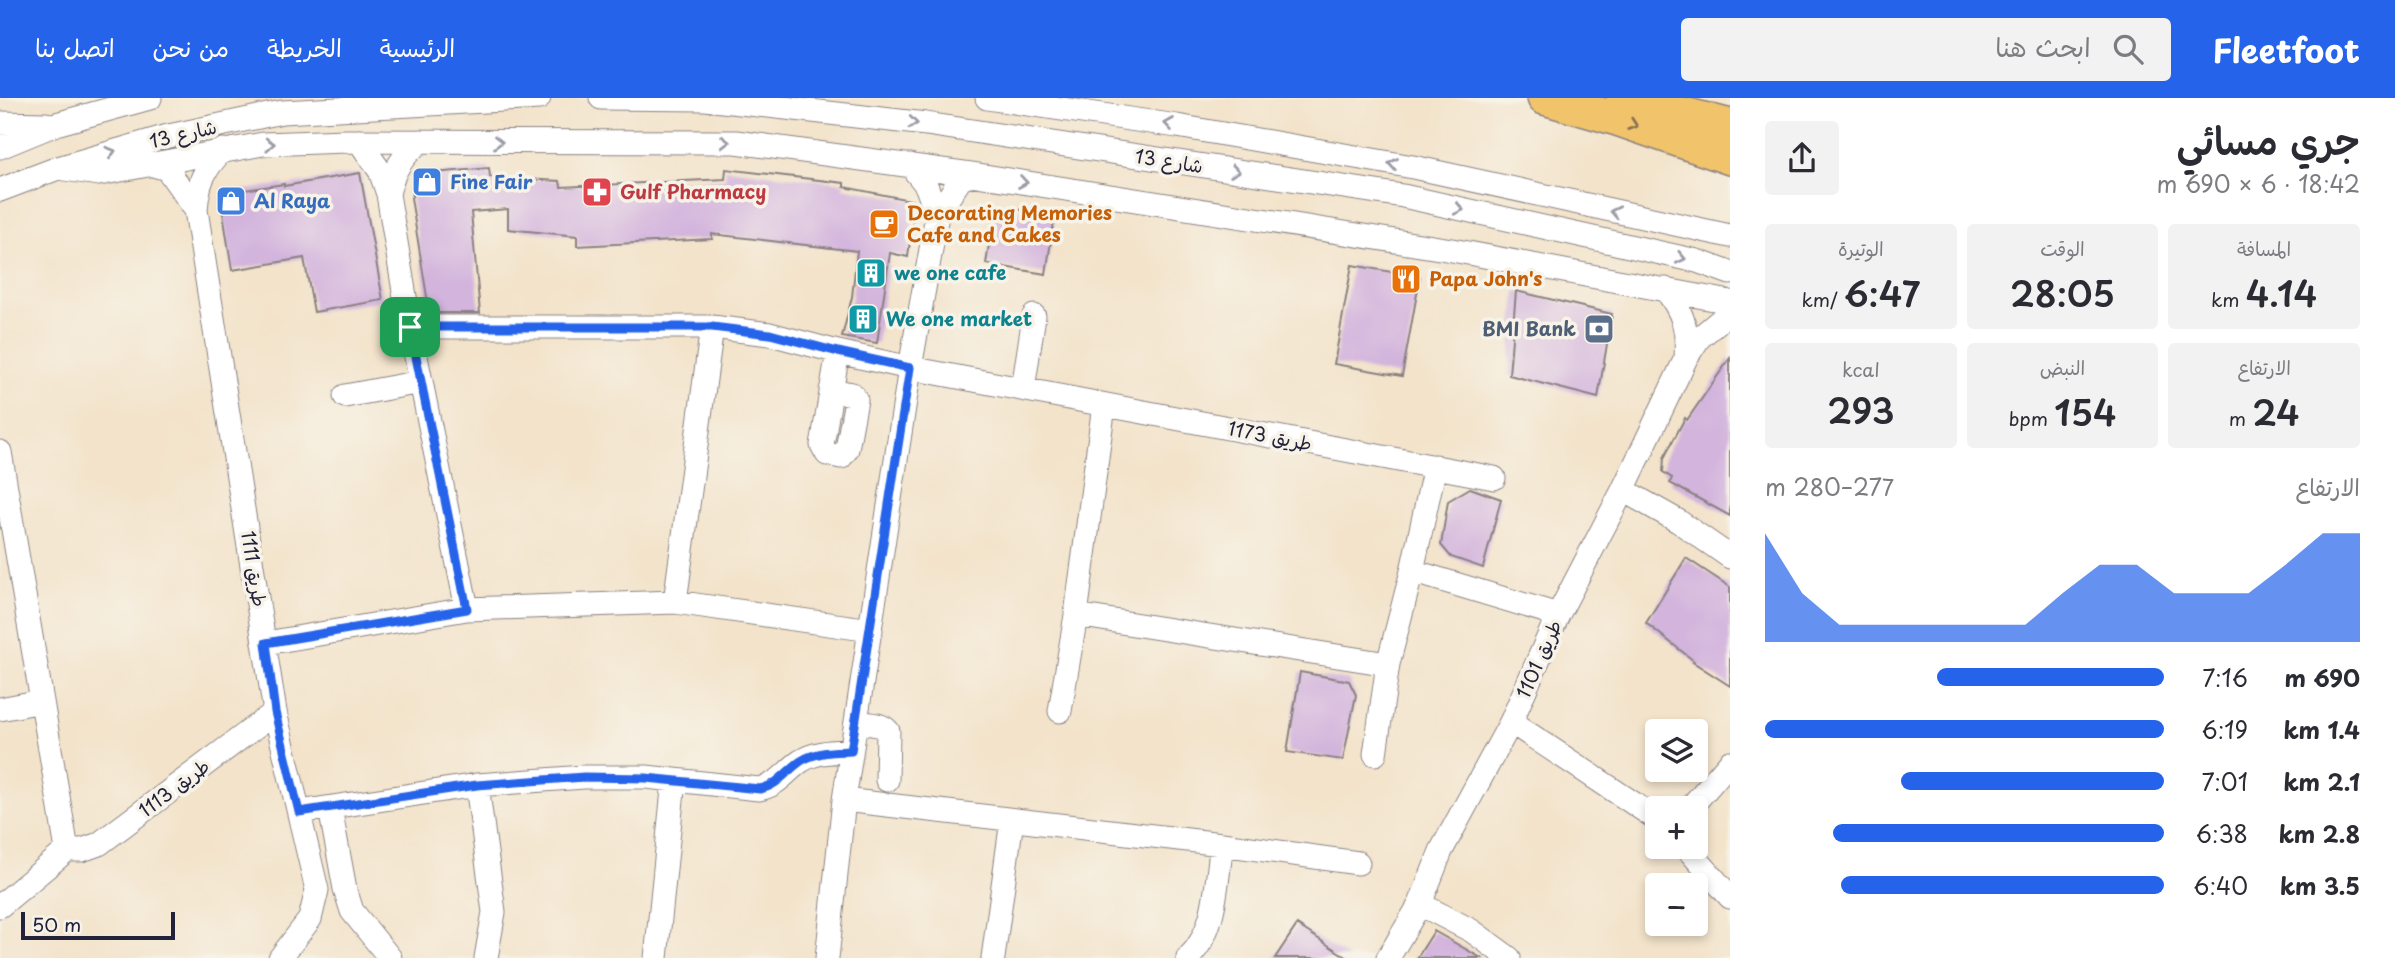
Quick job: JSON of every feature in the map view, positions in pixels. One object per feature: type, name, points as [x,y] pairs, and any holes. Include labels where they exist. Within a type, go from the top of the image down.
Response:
[{"type":"highway","points":[[1544,98],[1617,119],[1730,158]]},
{"type":"highway","points":[[1623,98],[1730,126]]},
{"type":"street","points":[[0,147],[56,124],[150,98]]},
{"type":"street","name":"شارع 13","points":[[4,192],[58,168],[164,136],[282,112],[539,98]]},
{"type":"street","name":"شارع 13","points":[[601,98],[705,99],[926,124],[1403,196],[1697,261],[1730,273]]},
{"type":"street","name":"شارع 13","points":[[987,98],[1177,126],[1413,167],[1730,236]]},
{"type":"street","points":[[0,123],[56,124]]},
{"type":"street","points":[[58,168],[99,174],[263,144],[359,141],[736,142],[971,174],[1452,250],[1730,302]]},
{"type":"street","points":[[359,141],[374,160],[388,194],[410,327],[467,609]]},
{"type":"street","points":[[388,194],[391,178],[398,164],[408,151],[421,142]]},
{"type":"street","name":"طريق 1111","points":[[223,150],[208,165],[198,188],[196,210],[275,712],[317,890],[310,919],[281,958]]},
{"type":"street","name":"طريق 1111","points":[[153,165],[167,169],[196,210]]},
{"type":"street","points":[[910,165],[926,185],[937,215]]},
{"type":"street","points":[[827,958],[851,751],[910,368],[937,215],[960,180],[971,174]]},
{"type":"street","name":"طريق 1101","points":[[1665,289],[1684,319],[1686,358]]},
{"type":"street","name":"طريق 1101","points":[[1388,958],[1420,904],[1441,851],[1511,722],[1558,615],[1623,490],[1686,358],[1699,338],[1730,312]]},
{"type":"street","points":[[1023,389],[1034,316]]},
{"type":"street","name":"طريق 1173","points":[[410,327],[712,327],[770,334],[910,368],[1494,478]]},
{"type":"street","points":[[675,602],[712,327]]},
{"type":"street","points":[[831,390],[838,352]]},
{"type":"street","points":[[345,397],[421,382]]},
{"type":"street","points":[[1060,711],[1076,615],[1104,405]]},
{"type":"street","points":[[0,452],[2,477],[67,850]]},
{"type":"street","points":[[1375,754],[1388,664],[1435,467]]},
{"type":"street","points":[[1623,490],[1678,521],[1730,557]]},
{"type":"street","points":[[1412,571],[1558,615]]},
{"type":"street","points":[[266,643],[467,609],[675,602],[871,630]]},
{"type":"street","points":[[1076,615],[1388,664]]},
{"type":"street","points":[[0,709],[42,701]]},
{"type":"street","name":"طريق 1113","points":[[0,906],[67,850],[82,850],[99,845],[275,712]]},
{"type":"street","points":[[856,722],[888,731],[887,780]]},
{"type":"street","points":[[1511,722],[1645,811]]},
{"type":"street","points":[[299,812],[477,785],[584,777],[674,780],[760,789],[776,784],[799,762],[809,757],[819,753],[851,751]]},
{"type":"street","points":[[1700,796],[1730,762]]},
{"type":"street","points":[[656,958],[674,780]]},
{"type":"street","points":[[477,785],[494,912],[486,958]]},
{"type":"street","points":[[844,800],[1222,844],[1358,863]]},
{"type":"street","points":[[330,808],[352,911],[390,958]]},
{"type":"street","points":[[993,958],[1012,820]]},
{"type":"street","points":[[1188,958],[1204,935],[1211,918],[1222,844]]},
{"type":"street","points":[[1697,859],[1730,897]]},
{"type":"street","points":[[1420,904],[1472,931],[1509,958]]},
{"type":"building","points":[[489,168],[490,177],[560,181],[561,187],[725,179],[726,169],[844,183],[844,187],[915,201],[908,257],[890,253],[877,343],[842,337],[852,297],[857,251],[712,234],[712,239],[577,246],[577,236],[508,229],[508,209],[471,212],[480,313],[438,313],[428,303],[411,198],[422,174]]},
{"type":"building","points":[[360,173],[383,300],[314,312],[304,258],[232,270],[222,207],[232,192]]},
{"type":"building","points":[[995,206],[1055,215],[1046,274],[986,264]]},
{"type":"building","points":[[1352,265],[1420,277],[1402,376],[1334,364]]},
{"type":"building","points":[[1516,291],[1612,314],[1598,398],[1509,375]]},
{"type":"building","points":[[1730,358],[1730,516],[1670,483],[1672,478],[1663,472],[1664,458],[1685,418],[1687,420]]},
{"type":"building","points":[[1470,488],[1501,499],[1483,568],[1451,557],[1441,545],[1448,501]]},
{"type":"building","points":[[1686,558],[1730,587],[1730,686],[1693,662],[1646,623]]},
{"type":"building","points":[[1300,672],[1349,681],[1356,695],[1343,760],[1287,752]]},
{"type":"building","points":[[1297,925],[1348,958],[1275,958]]},
{"type":"building","points":[[1434,931],[1481,958],[1417,958]]},
{"type":"place","name":"Fine Fair","points":[[427,182]]},
{"type":"place","name":"Gulf Pharmacy","points":[[597,192]]},
{"type":"place","name":"Al Raya","points":[[231,201]]},
{"type":"place","name":"Decorating Memories Cafe and Cakes","points":[[884,224]]},
{"type":"place","name":"we one cafe","points":[[871,273]]},
{"type":"place","name":"Papa John's","points":[[1406,279]]},
{"type":"place","name":"We one market","points":[[863,319]]},
{"type":"place","name":"BMI Bank","points":[[1599,329]]},
{"type":"route","points":[[410,327],[712,327],[770,334],[910,368],[851,751],[819,753],[809,757],[799,762],[776,784],[760,789],[646,778],[584,777],[477,785],[299,812],[275,712],[266,643],[467,609],[410,327]]}]
